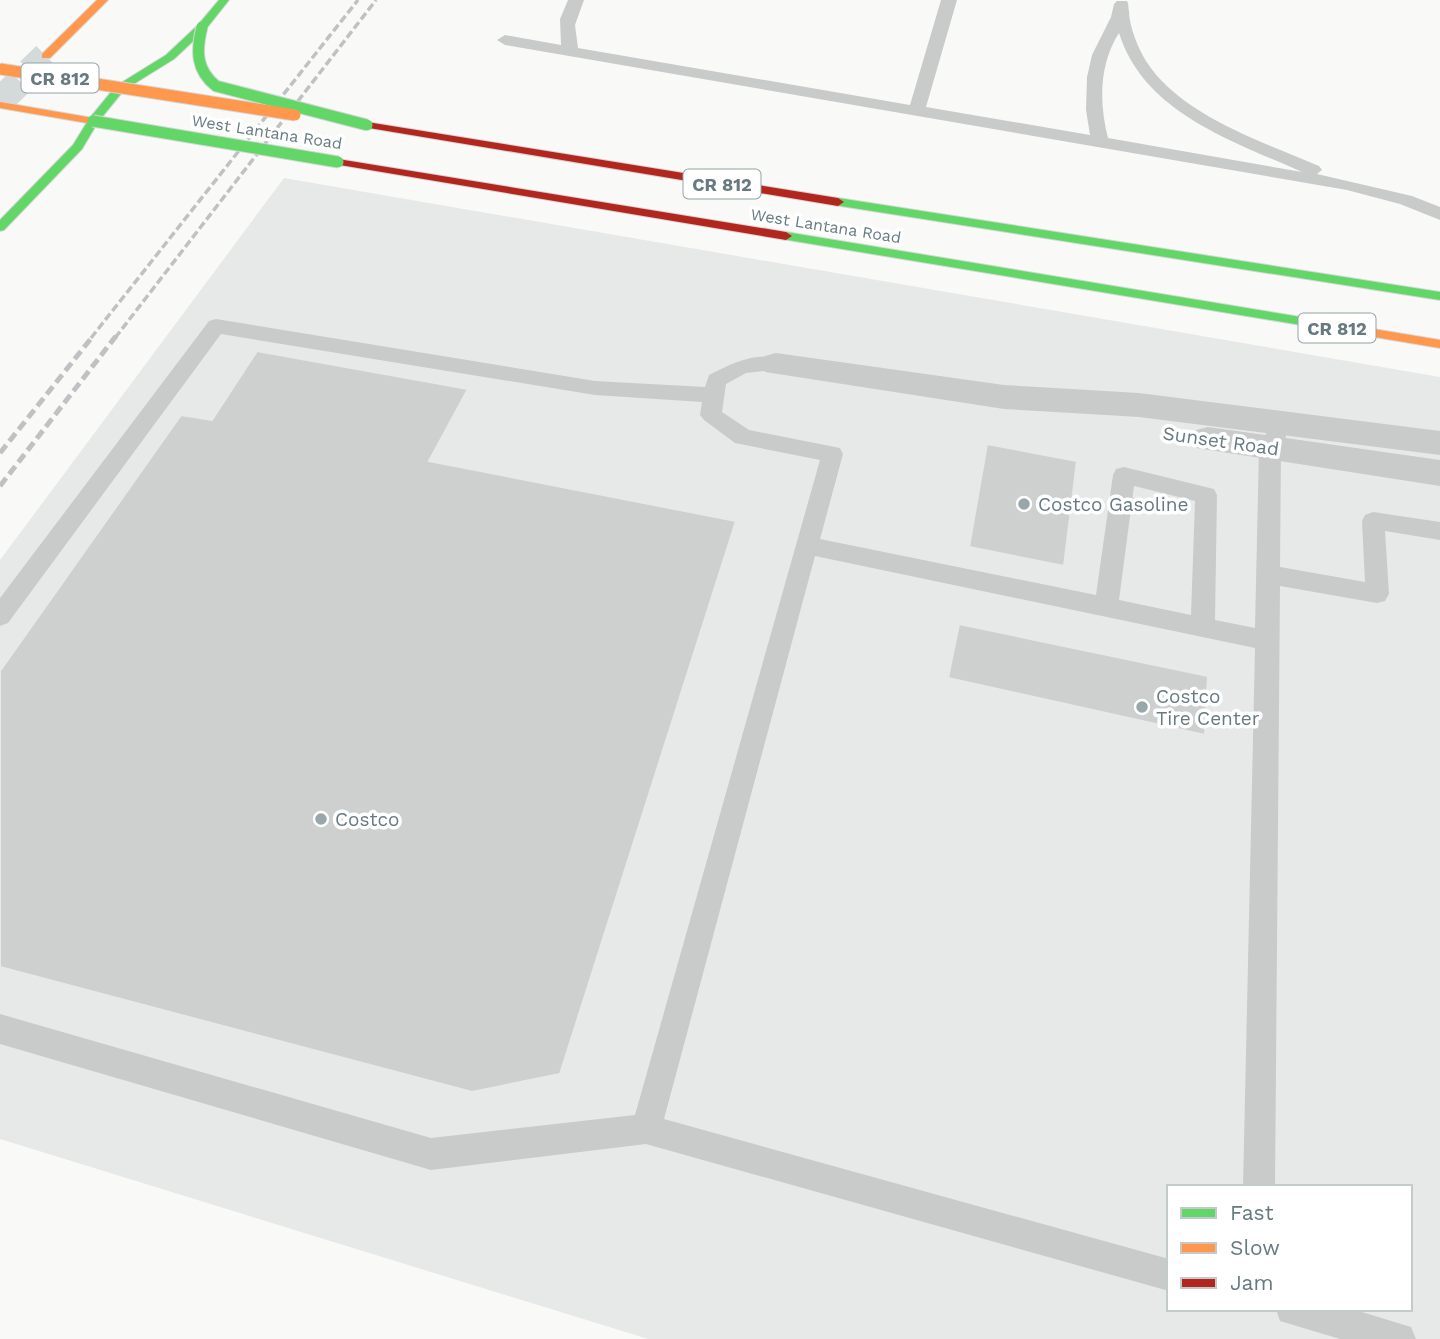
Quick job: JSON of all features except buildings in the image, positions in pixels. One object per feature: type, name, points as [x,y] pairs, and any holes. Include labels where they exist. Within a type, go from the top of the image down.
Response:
[{"type":"main road","points":[[46,56],[103,0]]},
{"type":"main road","points":[[0,227],[78,147],[93,121],[120,88],[163,63],[202,27],[224,0]]},
{"type":"main road","points":[[202,27],[197,61],[209,83],[227,90],[367,125]]},
{"type":"main road","name":"West Lantana Road","points":[[0,69],[367,125],[1051,237],[1440,296]]},
{"type":"main road","name":"West Lantana Road","points":[[0,105],[1440,344]]},
{"type":"street","name":"Sunset Road","points":[[776,364],[1004,397],[1123,426],[1440,443]]},
{"type":"street","name":"Sunset Road","points":[[1276,435],[1440,473]]},
{"type":"lane","points":[[571,51],[566,33],[566,17],[576,0]]},
{"type":"lane","points":[[916,111],[949,0]]},
{"type":"lane","points":[[1100,143],[1095,121],[1094,88],[1100,55],[1122,6]]},
{"type":"lane","points":[[1122,6],[1129,40],[1142,67],[1168,95],[1216,127],[1347,186]]},
{"type":"lane","points":[[505,40],[1347,186],[1406,200],[1440,214]]},
{"type":"lane","points":[[0,616],[216,326],[595,388],[714,396]]},
{"type":"lane","points":[[646,1129],[832,454],[743,437],[711,415],[716,380],[742,366],[776,364]]},
{"type":"lane","points":[[1259,1185],[1266,640],[1276,435]]},
{"type":"lane","points":[[1106,607],[1124,475],[1206,495],[1203,627]]},
{"type":"lane","points":[[1268,574],[1377,594],[1373,521],[1440,531]]},
{"type":"lane","points":[[807,545],[1266,640]]},
{"type":"lane","points":[[0,1029],[431,1154],[646,1129],[1167,1274]]},
{"type":"lane","points":[[1299,1311],[1399,1339]]},
{"type":"shaded area","points":[[284,178],[1440,377],[1440,1339],[648,1339],[0,1139],[0,560]]},
{"type":"tunnel","points":[[0,101],[46,56]]},
{"type":"railway","points":[[91,338],[358,0]]},
{"type":"railway","points":[[115,338],[376,0]]},
{"type":"railway","points":[[0,453],[93,336]]},
{"type":"railway","points":[[0,486],[116,336]]},
{"type":"traffic: fast","points":[[0,227],[78,147],[93,121],[120,88],[170,57],[202,27],[224,0]]},
{"type":"traffic: fast","points":[[202,27],[198,60],[204,74],[216,86],[367,125]]},
{"type":"traffic: fast","points":[[93,121],[338,162]]},
{"type":"traffic: fast","points":[[838,202],[1440,296]]},
{"type":"traffic: fast","points":[[786,236],[1307,322]]},
{"type":"traffic: slow","points":[[46,56],[103,0]]},
{"type":"traffic: slow","points":[[0,69],[295,115]]},
{"type":"traffic: slow","points":[[0,105],[93,121]]},
{"type":"traffic: slow","points":[[1307,322],[1440,344]]},
{"type":"traffic: jam","points":[[367,125],[838,202]]},
{"type":"traffic: jam","points":[[338,162],[786,236]]},
{"type":"place","name":"Costco Gasoline","points":[[1024,504]]},
{"type":"place","name":"Costco Tire Center","points":[[1142,707]]},
{"type":"place","name":"Costco","points":[[321,819]]}]
